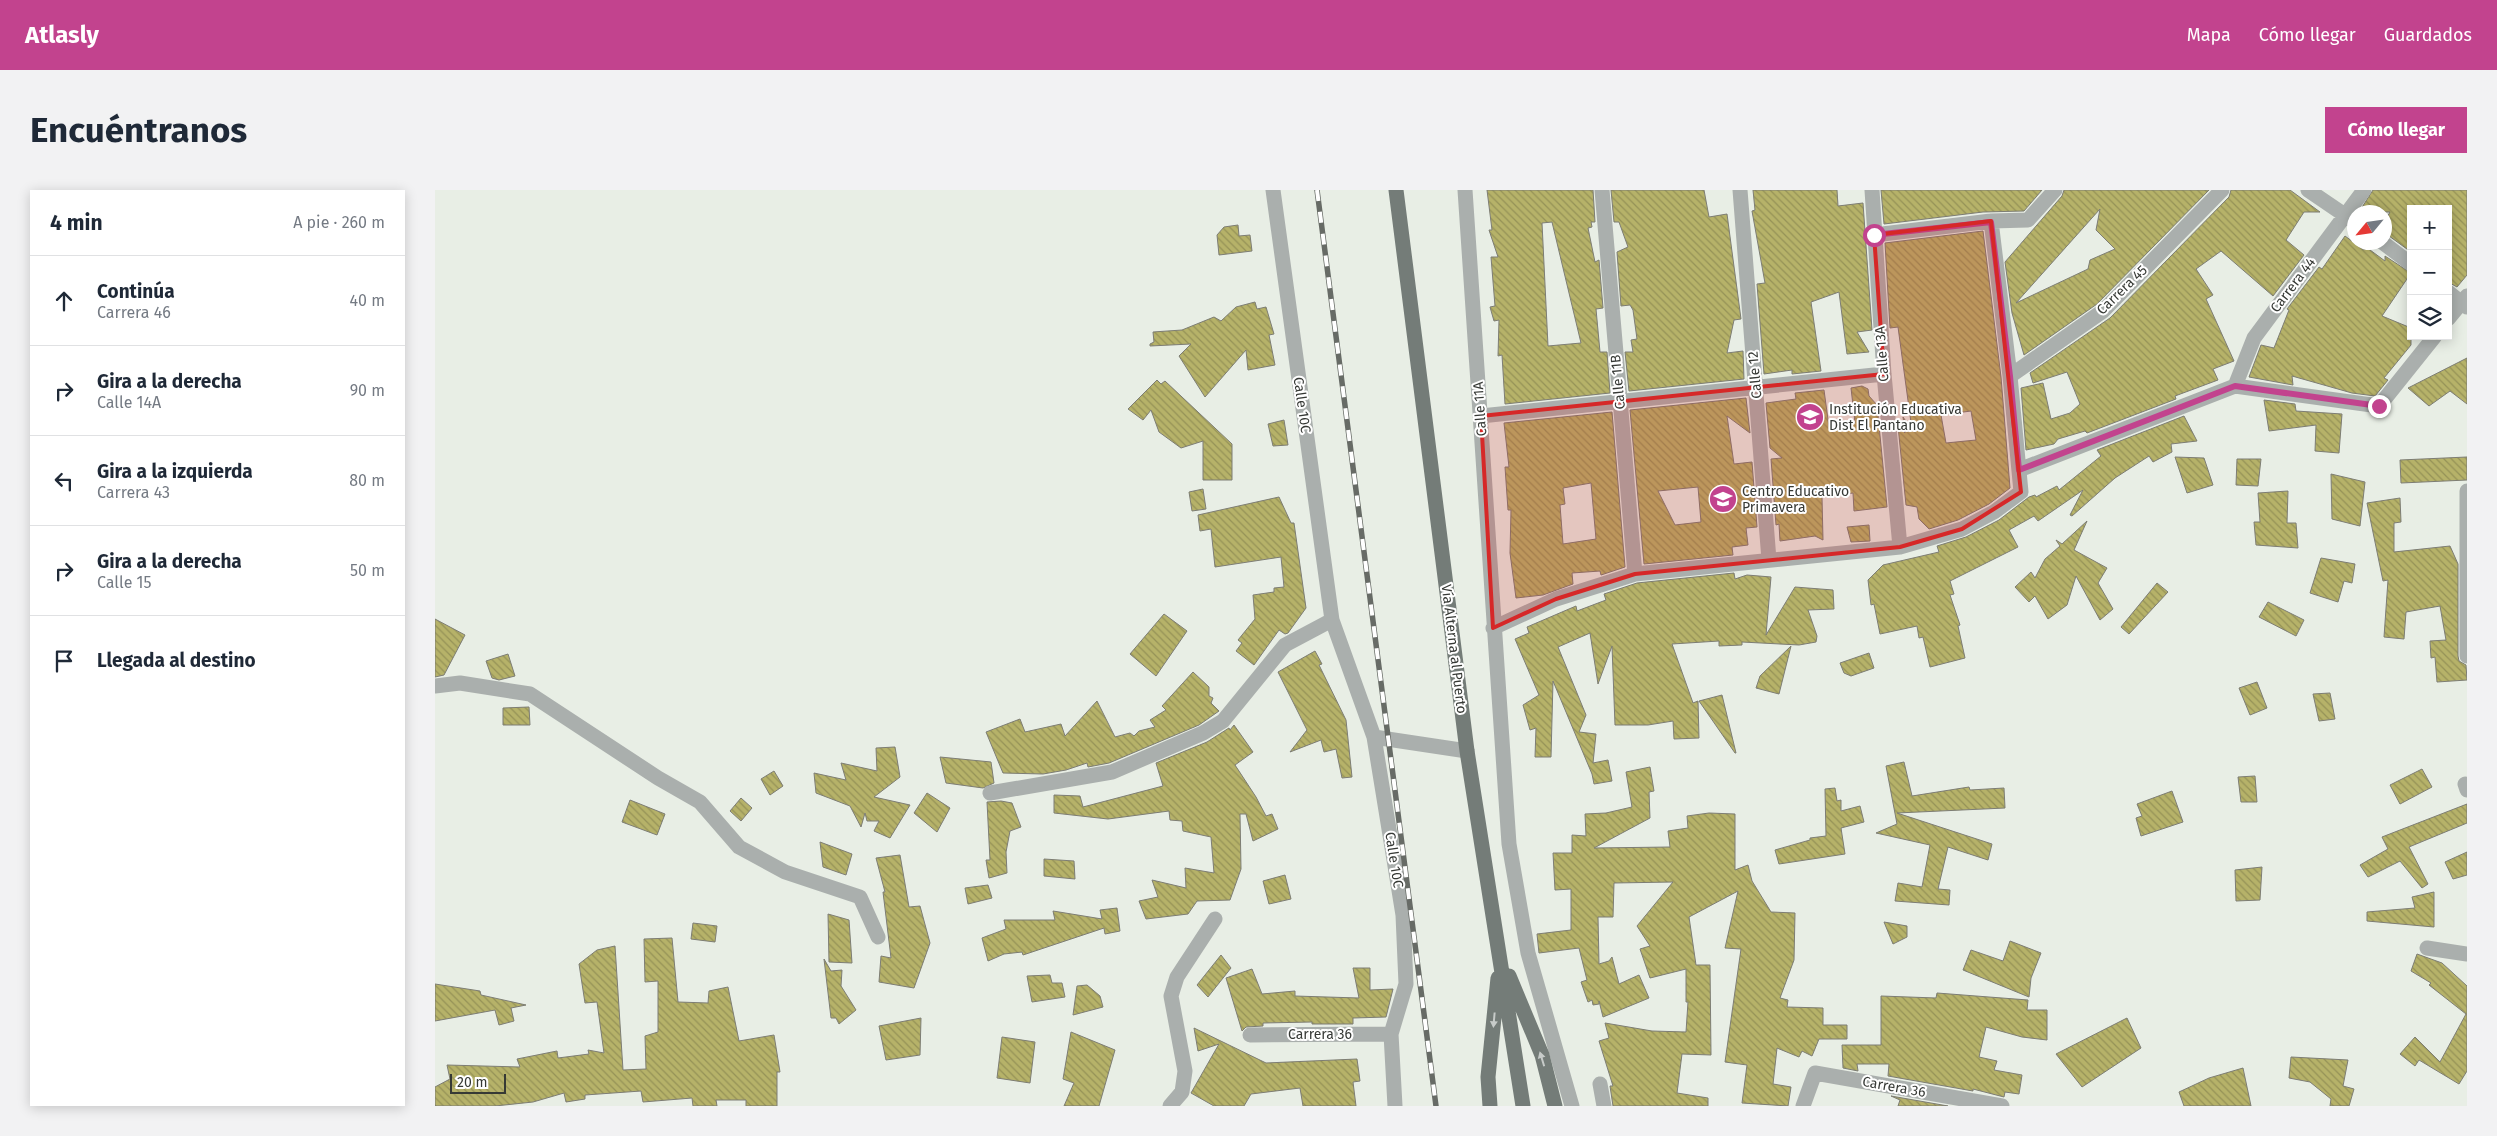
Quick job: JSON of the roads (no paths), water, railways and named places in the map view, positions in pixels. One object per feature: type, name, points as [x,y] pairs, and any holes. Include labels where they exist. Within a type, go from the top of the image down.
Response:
[{"type":"main road","name":"Vía Alterna al Puerto","points":[[1396,190],[1467,751],[1523,1106]]},
{"type":"main road","points":[[1490,1106],[1488,1077],[1500,954]]},
{"type":"main road","points":[[1500,954],[1542,1055],[1555,1106]]},
{"type":"street","name":"Calle 10C","points":[[1273,190],[1331,620],[1374,737],[1403,915],[1406,984],[1391,1034],[1395,1106]]},
{"type":"street","name":"Calle 11A","points":[[1465,190],[1509,844],[1527,953],[1572,1106]]},
{"type":"street","name":"Calle 11B","points":[[1602,190],[1635,574]]},
{"type":"street","name":"Calle 12","points":[[1740,190],[1769,560]]},
{"type":"street","name":"Calle 13A","points":[[1872,190],[1884,374],[1901,547]]},
{"type":"street","points":[[1874,235],[1991,222],[2028,220],[2055,190]]},
{"type":"street","name":"Carrera 45","points":[[2010,376],[2103,311],[2222,190]]},
{"type":"street","points":[[2307,190],[2347,217]]},
{"type":"street","name":"Carrera 44","points":[[2357,205],[2364,190]]},
{"type":"street","points":[[1493,628],[1556,599],[1635,574],[1901,547],[1963,529],[1994,512],[2021,492],[2010,376],[1991,222]]},
{"type":"street","name":"Carrera 44","points":[[2235,386],[2254,338],[2347,223]]},
{"type":"street","points":[[2392,250],[2407,261]]},
{"type":"street","points":[[2452,294],[2465,302],[2452,315]]},
{"type":"street","points":[[2019,470],[2235,386],[2379,406],[2432,340]]},
{"type":"street","points":[[1481,416],[1619,400],[1884,374]]},
{"type":"street","points":[[2467,491],[2467,656]]},
{"type":"street","points":[[990,793],[1112,772],[1203,733],[1223,721],[1285,645],[1331,620]]},
{"type":"street","points":[[435,686],[460,683],[530,694],[657,778],[700,802],[739,847],[785,872],[860,897],[878,937]]},
{"type":"street","points":[[1374,737],[1467,751]]},
{"type":"street","points":[[1170,1106],[1182,1092],[1185,1071],[1171,996],[1177,977],[1215,919]]},
{"type":"street","points":[[2427,948],[2467,954]]},
{"type":"street","name":"Carrera 36","points":[[1250,1035],[1391,1034]]},
{"type":"street","name":"Carrera 36","points":[[1803,1106],[1815,1073],[2002,1106]]},
{"type":"street","points":[[1600,1084],[1604,1106]]},
{"type":"railway","points":[[1317,190],[1436,1106]]},
{"type":"place","name":"Institución Educativa Dist El Pantano","points":[[1810,417]]},
{"type":"place","name":"Centro Educativo Primavera","points":[[1723,499]]}]
